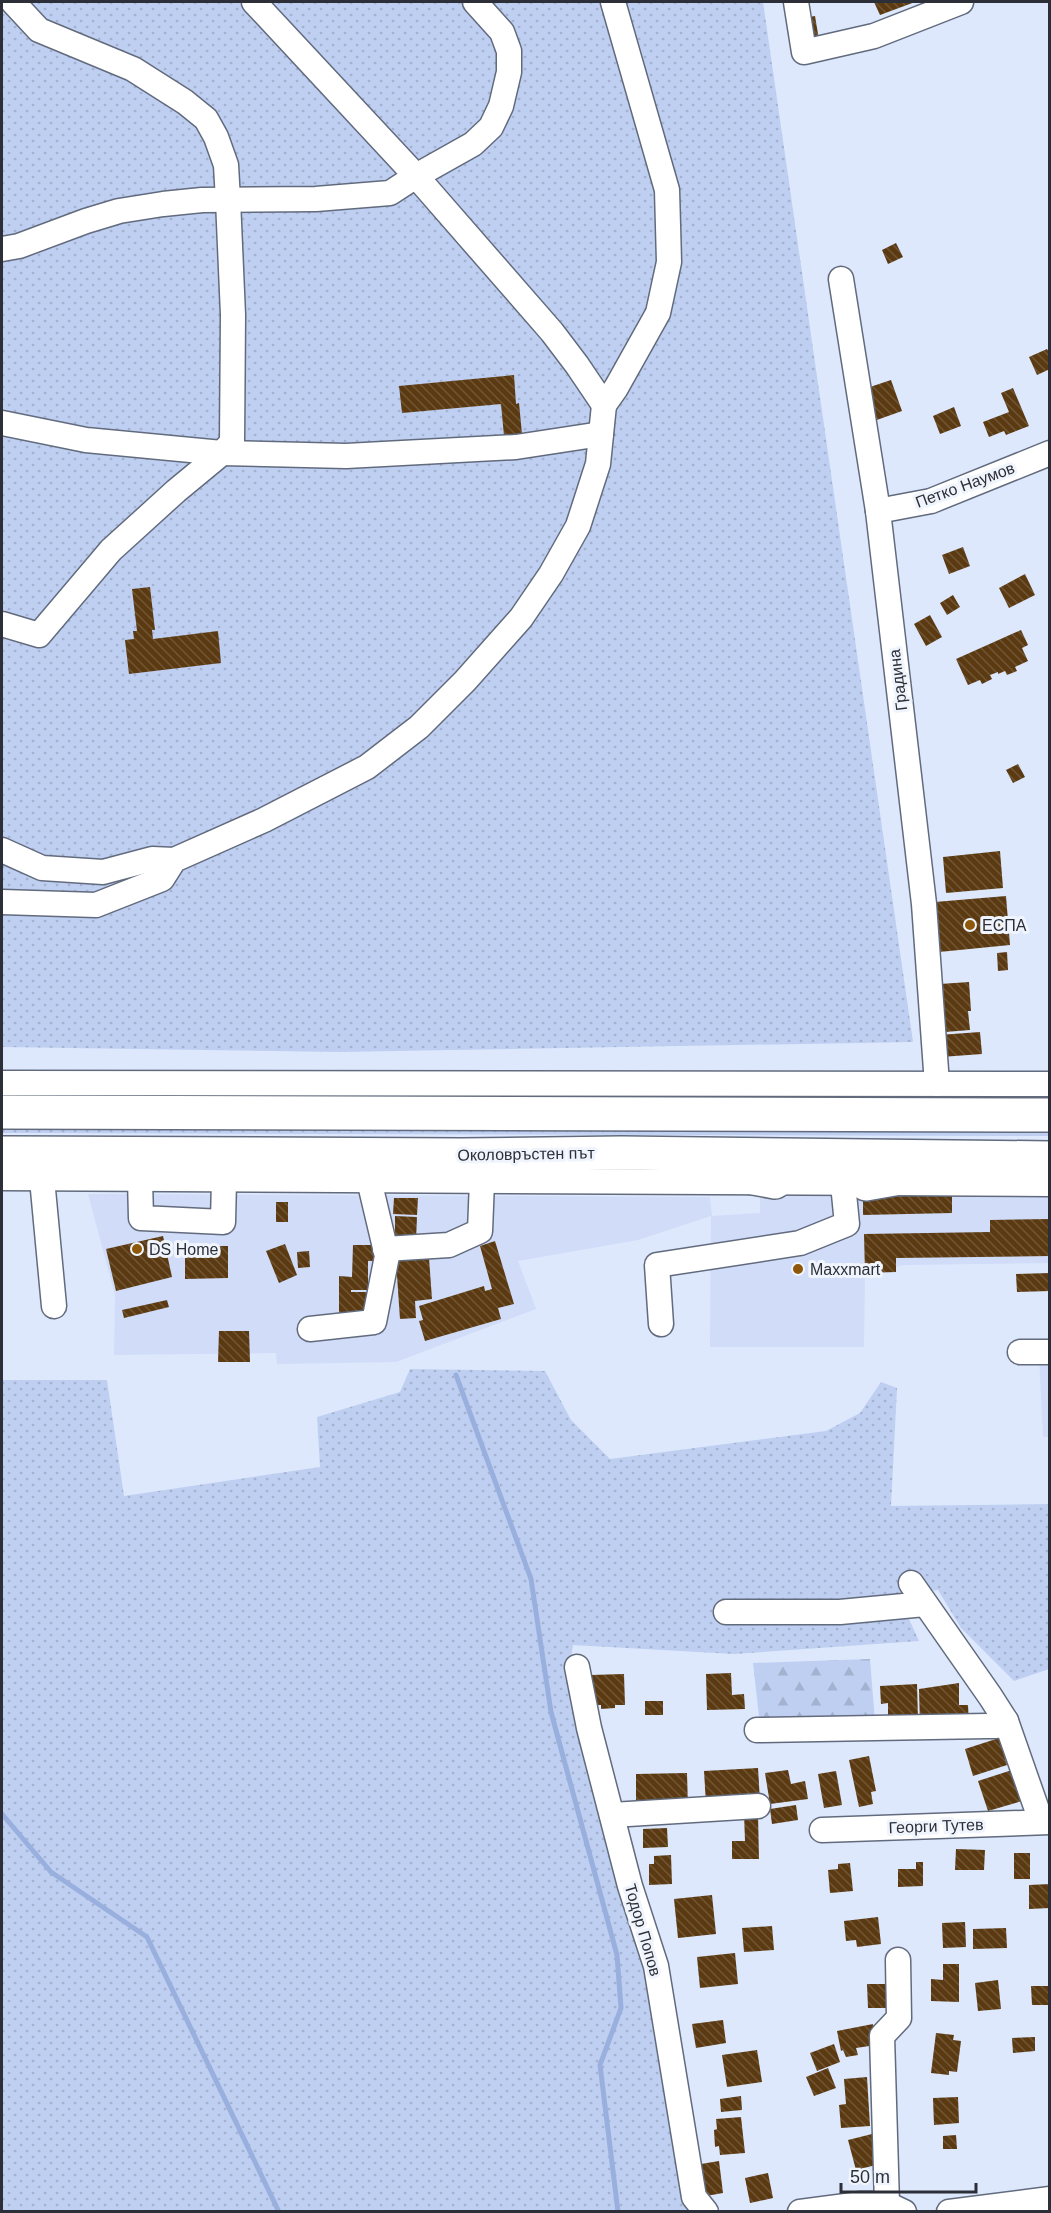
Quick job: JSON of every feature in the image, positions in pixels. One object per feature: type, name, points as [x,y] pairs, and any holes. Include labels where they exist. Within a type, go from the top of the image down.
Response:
[{"type":"highway","points":[[2,1112],[1050,1115]]},
{"type":"highway","name":"Околовръстен път","points":[[2,1153],[462,1155],[621,1153],[1050,1158]]},
{"type":"highway","points":[[621,1153],[775,1182]]},
{"type":"highway","points":[[854,1184],[1016,1157]]},
{"type":"street","points":[[2,624],[39,635],[111,550],[222,453],[232,441],[233,315],[228,200],[226,165],[216,137],[206,119],[185,102],[133,69],[39,30],[12,2]]},
{"type":"street","points":[[254,2],[416,176],[552,332],[604,405]]},
{"type":"street","points":[[2,249],[19,246],[86,220],[118,211],[202,200],[316,199],[390,193],[473,144],[491,127],[501,106],[510,72],[509,51],[502,32],[475,2]]},
{"type":"street","points":[[2,850],[42,868],[103,872],[152,859],[174,860],[264,820],[367,767],[419,727],[465,681],[521,618],[578,526],[598,464],[604,405],[658,313],[669,262],[667,190],[613,2]]},
{"type":"street","points":[[795,2],[804,52],[874,36],[962,2]]},
{"type":"street","name":"Градина","points":[[841,279],[878,511],[924,904],[937,1084]]},
{"type":"street","points":[[2,423],[86,440],[222,453],[346,456],[516,447],[601,434]]},
{"type":"street","name":"Петко Наумов","points":[[878,511],[931,501],[1050,453]]},
{"type":"street","points":[[2,902],[96,905],[162,879],[174,860]]},
{"type":"street","points":[[2,1083],[1050,1084]]},
{"type":"street","points":[[2,1178],[1050,1184]]},
{"type":"street","points":[[42,1179],[54,1306]]},
{"type":"street","points":[[140,1179],[141,1218],[223,1222],[224,1180]]},
{"type":"street","points":[[310,1329],[374,1322],[387,1256],[369,1180]]},
{"type":"street","points":[[385,1250],[449,1245],[480,1231],[482,1181]]},
{"type":"street","points":[[661,1324],[657,1265],[800,1243],[846,1224],[854,1184]]},
{"type":"street","points":[[1020,1352],[1050,1352]]},
{"type":"street","points":[[911,1583],[1006,1721],[1045,1822]]},
{"type":"street","points":[[726,1612],[840,1612],[926,1604]]},
{"type":"street","name":"Тодор Попов","points":[[577,1666],[589,1728],[630,1886],[656,1966],[700,2204]]},
{"type":"street","points":[[757,1730],[996,1726],[1006,1721]]},
{"type":"street","points":[[612,1815],[758,1806]]},
{"type":"street","name":"Георги Тутев","points":[[822,1830],[1045,1822]]},
{"type":"street","points":[[800,2211],[861,2204],[895,2208],[882,2036],[899,2018],[898,1960]]},
{"type":"street","points":[[949,2211],[1050,2199]]},
{"type":"shaded area","points":[[88,1194],[710,1197],[712,1216],[760,1213],[760,1194],[1049,1196],[1049,1263],[904,1265],[865,1273],[864,1347],[710,1347],[711,1216],[638,1240],[518,1261],[536,1309],[396,1362],[277,1364],[276,1353],[114,1355],[115,1295]]},
{"type":"shaded area","points":[[1039,1354],[1049,1354],[1049,1437],[1043,1437]]},
{"type":"green space","points":[[2,2],[763,2],[913,1042],[339,1052],[2,1047]]},
{"type":"green space","points":[[740,1091],[1050,1091],[1049,1100],[779,1100],[738,1096]]},
{"type":"green space","points":[[2,1127],[1050,1128],[1049,1136],[2,1133]]},
{"type":"green space","points":[[410,1369],[545,1371],[571,1420],[610,1459],[826,1431],[860,1413],[881,1382],[897,1388],[891,1506],[1049,1504],[1049,1669],[1014,1681],[961,1628],[938,1590],[898,1595],[919,1641],[734,1654],[573,1645],[568,1675],[648,1968],[679,2184],[694,2211],[2,2211],[2,1380],[107,1380],[124,1496],[320,1467],[317,1417],[400,1392]]},
{"type":"green space","points":[[870,1659],[875,1722],[760,1725],[753,1663]]},
{"type":"building","points":[[874,2],[915,2],[880,15]]},
{"type":"building","points":[[815,16],[819,40],[807,42],[803,18]]},
{"type":"building","points":[[896,243],[903,257],[888,264],[882,250]]},
{"type":"building","points":[[1047,349],[1050,354],[1050,369],[1037,375],[1029,357]]},
{"type":"building","points":[[514,375],[516,404],[519,403],[522,434],[504,436],[501,404],[402,413],[399,386]]},
{"type":"building","points":[[891,380],[902,411],[874,421],[864,389]]},
{"type":"building","points":[[1013,388],[1029,426],[1006,435],[1004,431],[989,437],[983,422],[1009,412],[1001,393]]},
{"type":"building","points":[[954,407],[961,426],[940,434],[933,416]]},
{"type":"building","points":[[963,547],[970,566],[949,574],[942,555]]},
{"type":"building","points":[[1025,574],[1035,595],[1009,608],[999,588]]},
{"type":"building","points":[[150,587],[155,630],[152,630],[153,639],[218,631],[221,663],[129,674],[125,640],[134,639],[133,631],[137,631],[132,589]]},
{"type":"building","points":[[953,595],[960,607],[947,615],[940,603]]},
{"type":"building","points":[[930,615],[942,637],[926,646],[914,624]]},
{"type":"building","points":[[1021,630],[1028,645],[1022,648],[1028,661],[1015,667],[1017,671],[1007,675],[1005,671],[998,674],[998,672],[990,675],[992,679],[982,684],[980,680],[968,685],[956,659]]},
{"type":"building","points":[[1018,764],[1025,777],[1013,783],[1006,770]]},
{"type":"building","points":[[1000,851],[1003,888],[946,893],[943,857]]},
{"type":"building","points":[[1006,896],[1010,945],[939,952],[935,902]]},
{"type":"building","points":[[1007,952],[1008,970],[998,971],[997,953]]},
{"type":"building","points":[[969,982],[970,1030],[945,1032],[940,984]]},
{"type":"building","points":[[980,1032],[982,1054],[941,1057],[939,1035]]},
{"type":"building","points":[[952,1195],[952,1213],[863,1215],[863,1197]]},
{"type":"building","points":[[394,1198],[418,1198],[417,1215],[393,1214]]},
{"type":"building","points":[[276,1202],[288,1202],[288,1222],[276,1222]]},
{"type":"building","points":[[395,1216],[417,1217],[416,1240],[395,1237]]},
{"type":"building","points":[[1050,1219],[1050,1256],[896,1258],[896,1272],[865,1273],[864,1234],[990,1232],[990,1220]]},
{"type":"building","points":[[163,1236],[172,1277],[116,1291],[106,1249]]},
{"type":"building","points":[[495,1241],[514,1304],[498,1308],[501,1319],[425,1341],[419,1321],[423,1320],[419,1306],[484,1286],[485,1291],[492,1289],[480,1246]]},
{"type":"building","points":[[285,1244],[297,1275],[279,1283],[266,1251]]},
{"type":"building","points":[[353,1245],[377,1245],[376,1261],[368,1261],[368,1290],[351,1290],[351,1292],[367,1292],[368,1316],[339,1321],[339,1276],[352,1277]]},
{"type":"building","points":[[185,1246],[228,1246],[228,1278],[185,1279]]},
{"type":"building","points":[[309,1251],[310,1267],[298,1268],[297,1252]]},
{"type":"building","points":[[429,1258],[432,1299],[415,1301],[416,1318],[400,1319],[396,1261]]},
{"type":"building","points":[[1050,1273],[1050,1291],[1017,1292],[1016,1274]]},
{"type":"building","points":[[167,1300],[169,1307],[124,1318],[122,1310]]},
{"type":"building","points":[[219,1331],[249,1331],[250,1362],[218,1362]]},
{"type":"building","points":[[731,1673],[732,1695],[744,1694],[745,1709],[707,1710],[706,1674]]},
{"type":"building","points":[[624,1674],[625,1705],[601,1709],[601,1705],[592,1705],[591,1675]]},
{"type":"building","points":[[959,1683],[959,1705],[968,1705],[969,1725],[920,1727],[919,1689]]},
{"type":"building","points":[[917,1684],[918,1719],[888,1720],[888,1703],[881,1704],[880,1686]]},
{"type":"building","points":[[645,1701],[663,1701],[663,1715],[645,1715]]},
{"type":"building","points":[[999,1738],[1007,1765],[973,1776],[965,1749]]},
{"type":"building","points":[[869,1756],[876,1791],[871,1792],[873,1804],[859,1807],[849,1760]]},
{"type":"building","points":[[758,1768],[760,1801],[706,1804],[704,1771]]},
{"type":"building","points":[[788,1770],[791,1784],[805,1781],[808,1799],[770,1804],[765,1773]]},
{"type":"building","points":[[1012,1770],[1022,1801],[988,1811],[978,1781]]},
{"type":"building","points":[[836,1771],[842,1805],[824,1808],[818,1774]]},
{"type":"building","points":[[687,1773],[688,1807],[636,1808],[636,1774]]},
{"type":"building","points":[[796,1805],[798,1820],[772,1824],[770,1809]]},
{"type":"building","points":[[744,1814],[758,1814],[759,1859],[732,1859],[732,1841],[745,1841]]},
{"type":"building","points":[[667,1828],[668,1847],[643,1848],[643,1829]]},
{"type":"building","points":[[956,1849],[985,1850],[984,1870],[955,1870]]},
{"type":"building","points":[[1014,1853],[1030,1853],[1030,1879],[1014,1879]]},
{"type":"building","points":[[671,1855],[672,1884],[649,1885],[649,1864],[654,1864],[654,1856]]},
{"type":"building","points":[[916,1862],[923,1862],[923,1886],[898,1887],[898,1869],[916,1869]]},
{"type":"building","points":[[850,1863],[853,1891],[830,1893],[828,1870],[838,1869],[838,1864]]},
{"type":"building","points":[[1050,1884],[1050,1908],[1029,1909],[1029,1885]]},
{"type":"building","points":[[712,1895],[716,1934],[678,1938],[674,1899]]},
{"type":"building","points":[[878,1917],[881,1944],[857,1947],[856,1940],[846,1941],[844,1921]]},
{"type":"building","points":[[965,1922],[966,1947],[943,1948],[942,1923]]},
{"type":"building","points":[[772,1926],[774,1950],[744,1952],[742,1928]]},
{"type":"building","points":[[1006,1928],[1007,1948],[973,1949],[973,1929]]},
{"type":"building","points":[[735,1953],[738,1984],[700,1988],[697,1957]]},
{"type":"building","points":[[943,1964],[959,1964],[959,2002],[931,2001],[931,1979],[943,1980]]},
{"type":"building","points":[[998,1980],[1001,2009],[978,2011],[975,1983]]},
{"type":"building","points":[[867,1984],[892,1984],[892,2008],[868,2008]]},
{"type":"building","points":[[1031,1986],[1050,1986],[1050,2005],[1032,2005]]},
{"type":"building","points":[[723,2020],[726,2043],[696,2048],[692,2024]]},
{"type":"building","points":[[873,2024],[876,2045],[856,2048],[858,2055],[846,2057],[843,2050],[841,2051],[837,2031]]},
{"type":"building","points":[[936,2033],[954,2035],[953,2040],[961,2041],[957,2072],[949,2071],[949,2075],[931,2073]]},
{"type":"building","points":[[1035,2037],[1035,2051],[1013,2053],[1012,2038]]},
{"type":"building","points":[[834,2044],[840,2062],[817,2071],[810,2053]]},
{"type":"building","points":[[757,2050],[762,2082],[727,2087],[722,2055]]},
{"type":"building","points":[[828,2068],[836,2088],[814,2096],[806,2077]]},
{"type":"building","points":[[867,2077],[870,2126],[841,2128],[839,2105],[846,2104],[844,2079]]},
{"type":"building","points":[[741,2096],[742,2110],[721,2112],[720,2099]]},
{"type":"building","points":[[958,2097],[959,2123],[934,2125],[933,2098]]},
{"type":"building","points":[[741,2117],[745,2153],[720,2155],[719,2146],[715,2147],[716,2119]]},
{"type":"building","points":[[872,2134],[880,2164],[856,2170],[848,2140]]},
{"type":"building","points":[[956,2135],[957,2149],[943,2149],[943,2136]]},
{"type":"building","points":[[719,2161],[723,2193],[706,2196],[701,2164]]},
{"type":"building","points":[[768,2173],[773,2198],[750,2203],[745,2178]]},
{"type":"waterway","points":[[456,1375],[531,1579],[551,1712],[617,1955],[621,2008],[600,2065],[618,2212]]},
{"type":"waterway","points":[[2,1814],[51,1872],[147,1937],[279,2212]]},
{"type":"place","name":"ЕСПА","points":[[970,925]]},
{"type":"place","name":"DS Home","points":[[137,1249]]},
{"type":"place","name":"Maxxmart","points":[[798,1269]]}]
